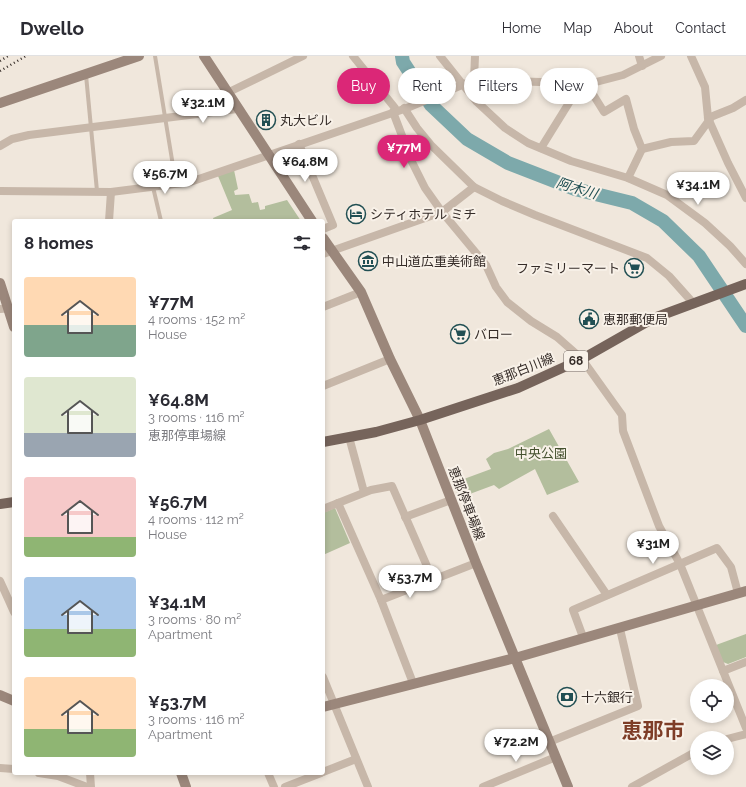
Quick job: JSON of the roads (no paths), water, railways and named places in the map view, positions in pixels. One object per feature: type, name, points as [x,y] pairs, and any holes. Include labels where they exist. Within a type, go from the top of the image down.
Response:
[{"type":"main road","points":[[0,103],[139,56]]},
{"type":"main road","points":[[204,56],[229,92],[237,109],[311,219]]},
{"type":"main road","name":"恵那停車場線","points":[[328,253],[361,292],[390,359],[420,420],[568,787]]},
{"type":"main road","points":[[0,283],[12,321]]},
{"type":"main road","name":"恵那白川線","points":[[325,442],[420,420],[518,388],[582,359],[654,318],[746,284]]},
{"type":"main road","points":[[0,504],[12,502]]},
{"type":"main road","points":[[325,706],[515,658],[583,637],[620,629],[742,592]]},
{"type":"main road","points":[[0,695],[12,700]]},
{"type":"main road","points":[[182,775],[186,787]]},
{"type":"street","points":[[229,92],[303,56]]},
{"type":"street","points":[[353,56],[395,108],[393,112],[412,162],[425,188],[442,212],[486,265],[496,287],[507,302],[531,321],[557,337],[582,359],[622,415],[623,431],[659,526],[680,564],[746,728]]},
{"type":"street","points":[[440,56],[481,106],[505,128],[528,143],[571,161],[628,178],[668,195],[710,228],[730,246],[746,264]]},
{"type":"street","points":[[474,68],[475,56]]},
{"type":"street","points":[[639,56],[642,66]]},
{"type":"street","points":[[598,81],[608,80],[642,66],[661,56]]},
{"type":"street","points":[[691,56],[705,87],[709,119],[728,163],[746,198]]},
{"type":"street","points":[[0,191],[111,192],[190,182],[405,108],[463,84]]},
{"type":"street","points":[[598,102],[604,112],[626,99],[634,129],[642,149],[628,178]]},
{"type":"street","points":[[642,149],[671,142],[694,141],[709,119],[746,100]]},
{"type":"street","points":[[541,148],[568,104]]},
{"type":"street","points":[[405,108],[417,128],[474,187],[522,210],[646,258],[669,276],[694,304]]},
{"type":"street","points":[[0,146],[17,138],[92,126],[165,119],[237,109]]},
{"type":"street","points":[[299,144],[333,225],[325,228]]},
{"type":"street","points":[[328,253],[442,212],[474,187]]},
{"type":"street","points":[[109,219],[111,192]]},
{"type":"street","points":[[325,307],[361,292]]},
{"type":"street","points":[[325,385],[390,359]]},
{"type":"street","points":[[349,437],[364,492]]},
{"type":"street","points":[[325,508],[364,492],[392,486],[433,580]]},
{"type":"street","points":[[406,517],[451,500]]},
{"type":"street","points":[[338,503],[381,600],[413,683]]},
{"type":"street","points":[[553,516],[607,595]]},
{"type":"street","points":[[583,637],[573,610],[717,548],[731,567],[742,592]]},
{"type":"street","points":[[381,600],[476,562]]},
{"type":"street","points":[[0,581],[12,608]]},
{"type":"street","points":[[549,742],[638,706],[620,629]]},
{"type":"street","points":[[723,672],[746,662]]},
{"type":"street","points":[[325,682],[368,787]]},
{"type":"street","points":[[734,737],[746,734]]},
{"type":"street","points":[[632,787],[690,755]]},
{"type":"street","points":[[483,787],[556,757]]},
{"type":"street","points":[[325,772],[356,759]]},
{"type":"street","points":[[0,768],[12,769]]},
{"type":"street","points":[[52,775],[87,787]]},
{"type":"street","points":[[90,775],[91,787]]},
{"type":"street","points":[[269,775],[274,787]]},
{"type":"street","points":[[285,787],[317,775]]},
{"type":"lane","points":[[155,56],[176,184]]},
{"type":"lane","points":[[86,74],[92,126],[96,191]]},
{"type":"lane","points":[[153,187],[161,219]]},
{"type":"waterway","name":"阿木川","points":[[402,56],[403,62],[431,105],[467,139],[508,163],[575,189],[632,203],[663,221],[699,256],[746,326]]},
{"type":"railway","points":[[0,61],[8,56]]},
{"type":"railway","points":[[0,71],[26,56]]},
{"type":"place","name":"丸大ビル","points":[[266,120]]},
{"type":"place","name":"シティホテル ミチ","points":[[356,214]]},
{"type":"place","name":"中山道広重美術館","points":[[368,261]]},
{"type":"place","name":"ファミリーマート","points":[[634,268]]},
{"type":"place","name":"恵那郵便局","points":[[589,319]]},
{"type":"place","name":"バロー","points":[[460,334]]},
{"type":"place","name":"十六銀行","points":[[567,697]]},
{"type":"district","name":"恵那市","points":[[653,731]]},
{"type":"park label","name":"中央公園","points":[[541,453]]}]
